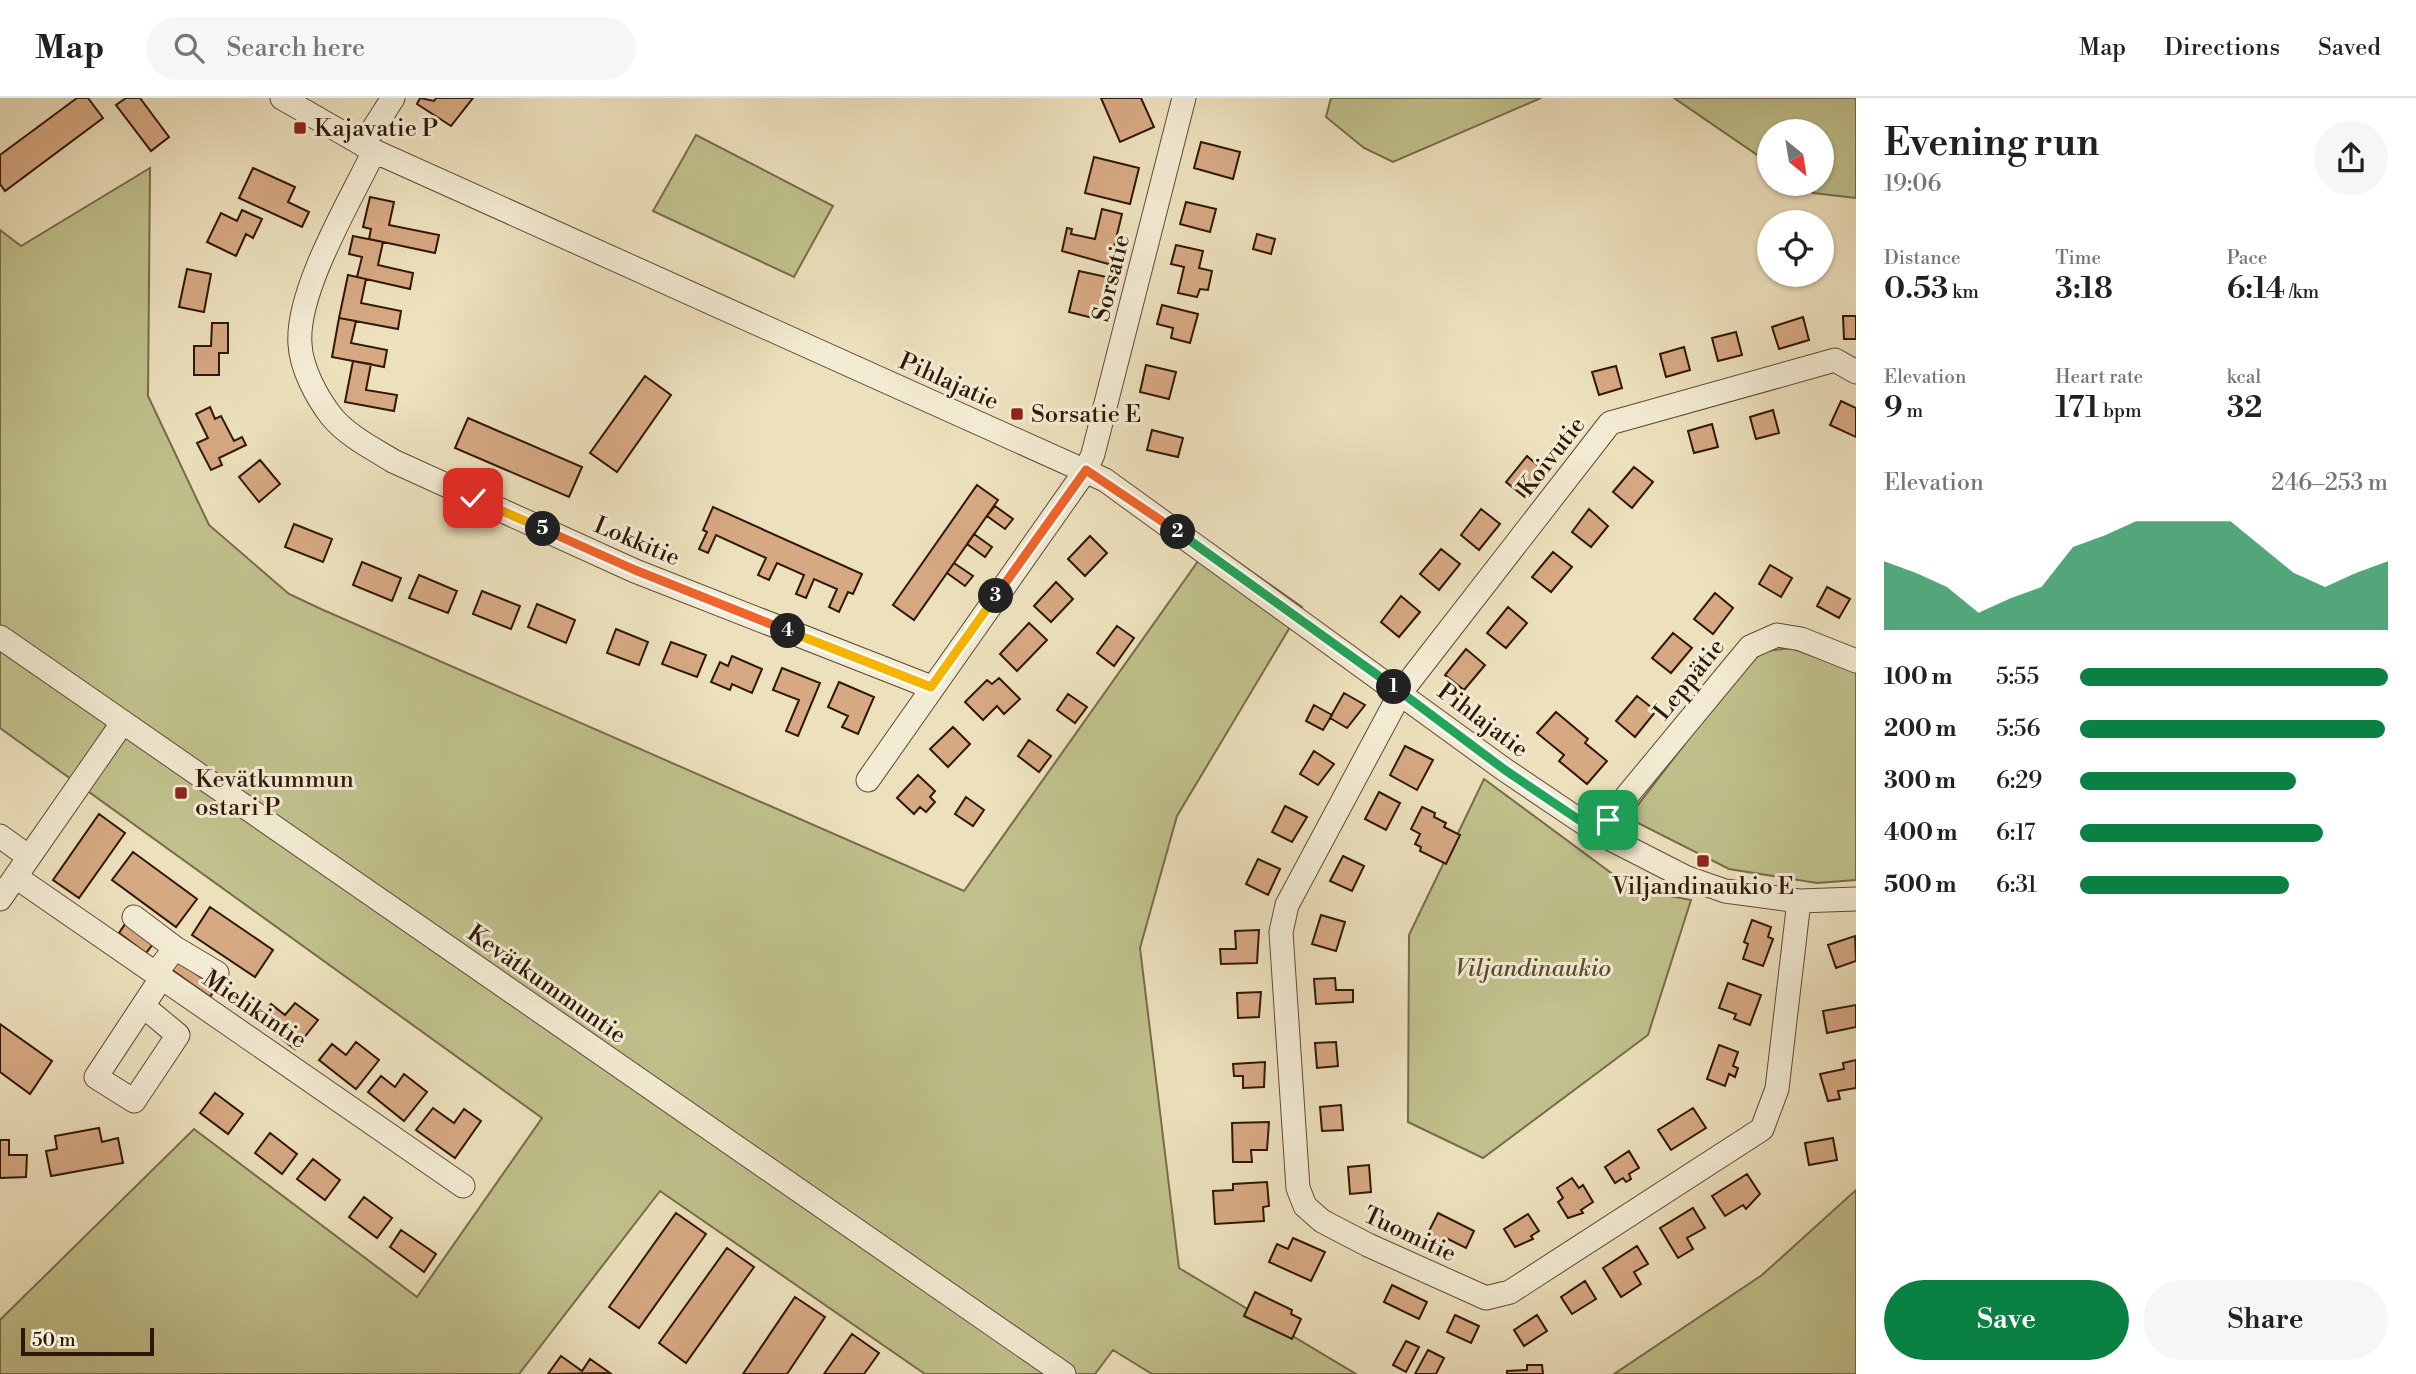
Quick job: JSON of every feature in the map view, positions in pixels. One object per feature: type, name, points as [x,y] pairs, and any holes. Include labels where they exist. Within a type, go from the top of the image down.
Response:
[{"type":"street","name":"Pihlajatie","points":[[282,98],[369,148],[1105,480],[1401,692],[1505,770],[1597,832],[1685,877],[1726,891],[1799,901],[1856,899]]},
{"type":"street","name":"Lokkitie","points":[[393,98],[318,267],[301,315],[300,345],[311,383],[332,417],[358,439],[393,461],[635,570],[931,687]]},
{"type":"street","name":"Sorsatie","points":[[1086,470],[1093,454],[1184,98]]},
{"type":"street","name":"Koivutie","points":[[1401,692],[1610,423],[1835,360],[1856,372]]},
{"type":"street","points":[[868,780],[1086,470]]},
{"type":"street","name":"Leppätie","points":[[1597,832],[1750,647],[1777,635],[1801,639],[1856,661]]},
{"type":"street","name":"Kevätkummuntie","points":[[0,637],[1064,1374]]},
{"type":"street","name":"Tuomitie","points":[[1401,692],[1287,905],[1282,932],[1298,1188],[1305,1206],[1322,1221],[1486,1298],[1510,1292],[1762,1129],[1777,1089],[1799,901]]},
{"type":"street","points":[[0,899],[123,722]]},
{"type":"street","points":[[0,836],[29,857]]},
{"type":"street","name":"Mielikintie","points":[[16,877],[463,1186]]},
{"type":"street","points":[[134,918],[175,948],[217,973]]},
{"type":"street","points":[[143,1006],[175,948]]},
{"type":"green space","points":[[1331,98],[1541,98],[1393,162],[1364,148],[1326,117]]},
{"type":"green space","points":[[1674,98],[1856,98],[1856,198],[1834,195],[1834,119],[1757,119],[1757,155]]},
{"type":"green space","points":[[696,135],[833,206],[794,277],[653,211]]},
{"type":"green space","points":[[150,168],[148,396],[209,525],[289,594],[964,891],[1211,543],[1302,607],[1177,816],[1140,948],[1179,1268],[1356,1374],[1152,1374],[1113,1350],[1095,1374],[925,1374],[660,1191],[519,1374],[0,1374],[0,1320],[194,1129],[417,1297],[542,1118],[0,728],[0,230],[21,246]]},
{"type":"green space","points":[[1791,648],[1856,672],[1856,880],[1817,883],[1729,869],[1628,818],[1746,664],[1766,651]]},
{"type":"green space","name":"Viljandinaukio","points":[[1484,779],[1633,889],[1691,900],[1648,1035],[1483,1158],[1408,1122],[1409,935]]},
{"type":"green space","points":[[1856,1190],[1856,1374],[1614,1374],[1762,1275]]},
{"type":"building","points":[[77,98],[88,98],[103,118],[5,191],[0,184],[0,155]]},
{"type":"building","points":[[126,98],[140,98],[169,137],[151,151],[116,105]]},
{"type":"building","points":[[420,98],[434,101],[436,98],[473,98],[451,126],[417,104]]},
{"type":"building","points":[[1101,98],[1141,98],[1154,127],[1120,142]]},
{"type":"building","points":[[1201,142],[1240,152],[1233,179],[1194,168]]},
{"type":"building","points":[[1094,157],[1139,168],[1130,204],[1085,193]]},
{"type":"building","points":[[253,168],[295,187],[288,202],[309,212],[302,227],[239,198]]},
{"type":"building","points":[[370,197],[394,202],[389,225],[439,235],[435,253],[369,239],[371,229],[363,227]]},
{"type":"building","points":[[1186,202],[1216,209],[1210,232],[1180,224]]},
{"type":"building","points":[[1102,209],[1122,214],[1113,251],[1122,253],[1119,267],[1062,251],[1067,228],[1072,229],[1071,234],[1095,239]]},
{"type":"building","points":[[242,210],[262,219],[253,238],[246,234],[236,256],[207,242],[221,213],[237,221]]},
{"type":"building","points":[[1257,234],[1275,239],[1271,254],[1253,249]]},
{"type":"building","points":[[353,236],[383,242],[378,265],[413,273],[410,289],[357,277],[362,257],[349,254]]},
{"type":"building","points":[[1176,245],[1203,251],[1199,268],[1212,271],[1208,290],[1200,289],[1197,297],[1178,293],[1184,267],[1171,264]]},
{"type":"building","points":[[187,269],[211,274],[204,312],[179,307]]},
{"type":"building","points":[[1079,271],[1111,278],[1101,320],[1069,312]]},
{"type":"building","points":[[348,275],[366,279],[361,303],[401,311],[398,329],[339,318]]},
{"type":"building","points":[[1162,305],[1198,314],[1190,343],[1171,338],[1173,328],[1157,324]]},
{"type":"building","points":[[1843,316],[1856,316],[1856,339],[1844,339]]},
{"type":"building","points":[[1803,317],[1809,340],[1779,349],[1772,327]]},
{"type":"building","points":[[339,318],[356,321],[351,343],[387,350],[384,367],[332,357]]},
{"type":"building","points":[[212,323],[228,323],[228,353],[219,353],[219,375],[194,375],[194,346],[211,346]]},
{"type":"building","points":[[1736,332],[1742,355],[1718,361],[1712,338]]},
{"type":"building","points":[[1684,347],[1690,370],[1666,377],[1660,354]]},
{"type":"building","points":[[353,361],[371,364],[366,390],[397,395],[394,411],[345,402]]},
{"type":"building","points":[[1146,365],[1176,372],[1169,399],[1140,392]]},
{"type":"building","points":[[1616,366],[1622,388],[1599,395],[1592,372]]},
{"type":"building","points":[[645,376],[671,395],[617,472],[590,453]]},
{"type":"building","points":[[1841,401],[1856,408],[1856,437],[1830,425]]},
{"type":"building","points":[[210,407],[215,419],[221,416],[234,441],[242,437],[246,445],[219,458],[222,465],[211,470],[197,443],[208,438],[196,414]]},
{"type":"building","points":[[1773,410],[1779,433],[1756,439],[1750,417]]},
{"type":"building","points":[[468,418],[582,467],[569,497],[455,448]]},
{"type":"building","points":[[1712,424],[1718,447],[1694,453],[1688,431]]},
{"type":"building","points":[[1152,430],[1183,438],[1178,457],[1147,450]]},
{"type":"building","points":[[1527,456],[1545,472],[1525,497],[1506,482]]},
{"type":"building","points":[[260,460],[280,484],[259,502],[239,477]]},
{"type":"building","points":[[1634,467],[1653,482],[1632,508],[1613,492]]},
{"type":"building","points":[[977,485],[998,500],[914,620],[893,605]]},
{"type":"building","points":[[995,506],[1013,519],[1005,529],[987,516]]},
{"type":"building","points":[[713,507],[862,574],[853,594],[848,592],[839,612],[829,607],[837,589],[814,579],[806,598],[796,594],[804,575],[777,563],[769,580],[758,575],[766,558],[716,535],[708,553],[699,549],[707,532],[703,530]]},
{"type":"building","points":[[1481,509],[1500,524],[1479,550],[1461,535]]},
{"type":"building","points":[[1589,509],[1608,526],[1591,547],[1572,532]]},
{"type":"building","points":[[294,524],[332,539],[323,562],[285,547]]},
{"type":"building","points":[[974,534],[992,547],[985,557],[967,544]]},
{"type":"building","points":[[1090,536],[1107,553],[1085,576],[1068,559]]},
{"type":"building","points":[[1441,549],[1460,564],[1439,590],[1420,574]]},
{"type":"building","points":[[1553,552],[1572,567],[1551,592],[1532,577]]},
{"type":"building","points":[[362,562],[401,578],[392,601],[353,585]]},
{"type":"building","points":[[954,563],[973,576],[965,586],[947,573]]},
{"type":"building","points":[[1770,565],[1792,578],[1781,597],[1759,584]]},
{"type":"building","points":[[419,575],[457,591],[448,613],[409,598]]},
{"type":"building","points":[[1056,582],[1073,599],[1051,622],[1034,606]]},
{"type":"building","points":[[1827,587],[1850,599],[1839,618],[1817,606]]},
{"type":"building","points":[[482,591],[520,606],[511,629],[473,614]]},
{"type":"building","points":[[1715,593],[1733,608],[1713,634],[1694,619]]},
{"type":"building","points":[[1401,596],[1420,612],[1399,637],[1381,622]]},
{"type":"building","points":[[537,604],[575,620],[566,643],[528,627]]},
{"type":"building","points":[[1508,607],[1527,623],[1506,648],[1487,633]]},
{"type":"building","points":[[1029,623],[1047,640],[1017,671],[1000,654]]},
{"type":"building","points":[[1117,626],[1134,638],[1114,666],[1097,653]]},
{"type":"building","points":[[616,629],[648,642],[639,665],[607,653]]},
{"type":"building","points":[[1673,633],[1692,648],[1671,673],[1652,658]]},
{"type":"building","points":[[671,642],[706,655],[697,677],[662,664]]},
{"type":"building","points":[[1466,649],[1485,665],[1464,690],[1445,675]]},
{"type":"building","points":[[732,656],[762,669],[752,693],[732,684],[730,690],[711,682],[720,662],[728,666]]},
{"type":"building","points":[[782,668],[820,683],[798,736],[786,731],[799,700],[773,690]]},
{"type":"building","points":[[999,678],[1020,699],[1004,714],[997,706],[983,720],[965,702],[987,680],[992,684]]},
{"type":"building","points":[[839,682],[874,697],[858,734],[842,727],[848,716],[828,707]]},
{"type":"building","points":[[1344,693],[1365,705],[1347,728],[1330,718]]},
{"type":"building","points":[[1068,694],[1087,707],[1075,723],[1057,710]]},
{"type":"building","points":[[1637,696],[1656,711],[1635,737],[1616,721]]},
{"type":"building","points":[[1314,705],[1332,715],[1323,730],[1306,721]]},
{"type":"building","points":[[1556,712],[1588,739],[1585,743],[1607,761],[1587,784],[1559,761],[1564,755],[1537,733]]},
{"type":"building","points":[[953,727],[970,744],[948,767],[930,749]]},
{"type":"building","points":[[1029,740],[1051,756],[1039,772],[1018,756]]},
{"type":"building","points":[[1405,746],[1433,760],[1417,790],[1390,775]]},
{"type":"building","points":[[1314,751],[1334,764],[1318,785],[1300,774]]},
{"type":"building","points":[[918,775],[935,791],[930,797],[935,802],[926,812],[920,807],[914,814],[897,798]]},
{"type":"building","points":[[1379,792],[1400,803],[1386,830],[1365,819]]},
{"type":"building","points":[[966,797],[984,810],[973,826],[955,814]]},
{"type":"building","points":[[1285,806],[1307,817],[1292,842],[1272,832]]},
{"type":"building","points":[[1422,807],[1435,813],[1434,817],[1446,823],[1444,827],[1460,835],[1446,864],[1420,851],[1421,847],[1415,844],[1420,834],[1411,829]]},
{"type":"building","points":[[99,814],[125,833],[79,898],[53,880]]},
{"type":"building","points":[[133,852],[197,899],[176,927],[112,880]]},
{"type":"building","points":[[1343,856],[1364,866],[1352,891],[1330,881]]},
{"type":"building","points":[[1258,859],[1280,869],[1268,895],[1246,884]]},
{"type":"building","points":[[210,907],[273,950],[255,977],[192,935]]},
{"type":"building","points":[[1321,915],[1345,922],[1336,951],[1312,944]]},
{"type":"building","points":[[1752,920],[1771,927],[1768,937],[1773,939],[1763,966],[1743,959],[1748,944],[1744,942]]},
{"type":"building","points":[[125,924],[153,944],[146,953],[119,933]]},
{"type":"building","points":[[1259,930],[1257,963],[1221,964],[1220,949],[1236,949],[1235,931]]},
{"type":"building","points":[[1855,936],[1856,961],[1836,968],[1828,945]]},
{"type":"building","points":[[178,961],[216,988],[210,997],[172,970]]},
{"type":"building","points":[[1335,978],[1336,990],[1353,990],[1353,1002],[1316,1004],[1314,979]]},
{"type":"building","points":[[1728,983],[1761,995],[1750,1025],[1734,1019],[1736,1014],[1719,1008]]},
{"type":"building","points":[[1261,992],[1259,1017],[1238,1018],[1237,993]]},
{"type":"building","points":[[295,1003],[318,1020],[295,1049],[258,1021],[271,1004],[285,1015]]},
{"type":"building","points":[[1856,1005],[1856,1027],[1827,1033],[1823,1011]]},
{"type":"building","points":[[0,1024],[52,1061],[30,1094],[0,1072]]},
{"type":"building","points":[[356,1042],[379,1060],[356,1089],[319,1060],[332,1044],[346,1055]]},
{"type":"building","points":[[1336,1042],[1338,1066],[1317,1068],[1315,1043]]},
{"type":"building","points":[[1719,1045],[1738,1052],[1733,1066],[1738,1068],[1735,1077],[1729,1074],[1725,1086],[1707,1079]]},
{"type":"building","points":[[1856,1060],[1856,1088],[1838,1091],[1840,1099],[1828,1101],[1820,1074],[1844,1069],[1843,1063]]},
{"type":"building","points":[[1265,1062],[1264,1087],[1243,1088],[1243,1076],[1234,1076],[1233,1064]]},
{"type":"building","points":[[404,1074],[427,1092],[404,1121],[368,1092],[381,1076],[395,1087]]},
{"type":"building","points":[[215,1093],[243,1114],[228,1134],[200,1113]]},
{"type":"building","points":[[1341,1105],[1343,1130],[1322,1131],[1320,1107]]},
{"type":"building","points":[[433,1108],[454,1123],[464,1109],[481,1121],[455,1158],[416,1130]]},
{"type":"building","points":[[1693,1108],[1706,1128],[1671,1150],[1658,1130]]},
{"type":"building","points":[[1269,1122],[1267,1150],[1251,1150],[1252,1162],[1233,1162],[1232,1123]]},
{"type":"building","points":[[99,1128],[102,1142],[118,1138],[123,1163],[51,1176],[46,1151],[57,1149],[55,1136]]},
{"type":"building","points":[[270,1133],[297,1154],[282,1174],[255,1153]]},
{"type":"building","points":[[1833,1138],[1837,1160],[1809,1165],[1805,1143]]},
{"type":"building","points":[[0,1140],[9,1140],[9,1155],[27,1155],[26,1177],[0,1178]]},
{"type":"building","points":[[1629,1151],[1639,1168],[1629,1174],[1631,1179],[1626,1182],[1623,1178],[1615,1183],[1605,1167]]},
{"type":"building","points":[[313,1159],[340,1180],[325,1200],[297,1179]]},
{"type":"building","points":[[1369,1165],[1371,1192],[1350,1194],[1348,1167]]},
{"type":"building","points":[[1747,1174],[1760,1194],[1746,1209],[1743,1205],[1725,1216],[1712,1196]]},
{"type":"building","points":[[1572,1178],[1579,1188],[1583,1185],[1593,1202],[1581,1210],[1583,1213],[1568,1218],[1558,1202],[1563,1198],[1557,1188]]},
{"type":"building","points":[[1267,1182],[1269,1206],[1263,1207],[1264,1221],[1215,1224],[1213,1191],[1233,1190],[1233,1184]]},
{"type":"building","points":[[364,1197],[392,1218],[377,1238],[349,1217]]},
{"type":"building","points":[[1693,1208],[1705,1228],[1687,1238],[1693,1249],[1678,1258],[1660,1228]]},
{"type":"building","points":[[676,1213],[706,1234],[639,1328],[609,1307]]},
{"type":"building","points":[[1438,1213],[1474,1231],[1466,1248],[1446,1238],[1444,1243],[1427,1235]]},
{"type":"building","points":[[1528,1214],[1539,1231],[1531,1236],[1533,1239],[1515,1247],[1504,1229]]},
{"type":"building","points":[[401,1230],[436,1254],[424,1272],[390,1247]]},
{"type":"building","points":[[1293,1238],[1325,1252],[1311,1281],[1269,1262],[1277,1244],[1288,1249]]},
{"type":"building","points":[[1637,1246],[1648,1264],[1634,1272],[1641,1284],[1621,1297],[1603,1268]]},
{"type":"building","points":[[727,1248],[754,1267],[686,1363],[659,1343]]},
{"type":"building","points":[[1585,1281],[1596,1299],[1572,1314],[1561,1297]]},
{"type":"building","points":[[1392,1285],[1427,1302],[1419,1319],[1384,1302]]},
{"type":"building","points":[[1255,1292],[1292,1310],[1291,1314],[1301,1319],[1292,1339],[1244,1316]]},
{"type":"building","points":[[795,1297],[825,1317],[787,1374],[743,1374]]},
{"type":"building","points":[[1455,1315],[1479,1326],[1471,1343],[1447,1332]]},
{"type":"building","points":[[1537,1315],[1547,1331],[1524,1346],[1514,1330]]},
{"type":"building","points":[[852,1334],[879,1353],[864,1374],[824,1374]]},
{"type":"building","points":[[1406,1341],[1419,1347],[1406,1372],[1393,1365]]},
{"type":"building","points":[[1428,1350],[1444,1358],[1436,1374],[1415,1374]]},
{"type":"building","points":[[561,1356],[582,1371],[590,1359],[610,1373],[548,1374]]},
{"type":"building","points":[[1527,1365],[1542,1365],[1543,1374],[1507,1374],[1507,1371],[1527,1370]]},
{"type":"place","name":"Kajavatie P","points":[[300,128]]},
{"type":"place","name":"Sorsatie E","points":[[1017,414]]},
{"type":"place","name":"Kevätkummun ostari P","points":[[181,793]]},
{"type":"place","name":"Viljandinaukio E","points":[[1703,861]]},
{"type":"route","points":[[473,498],[635,570],[931,687],[1086,470],[1105,480],[1401,692],[1505,770],[1597,832],[1608,820]]}]
